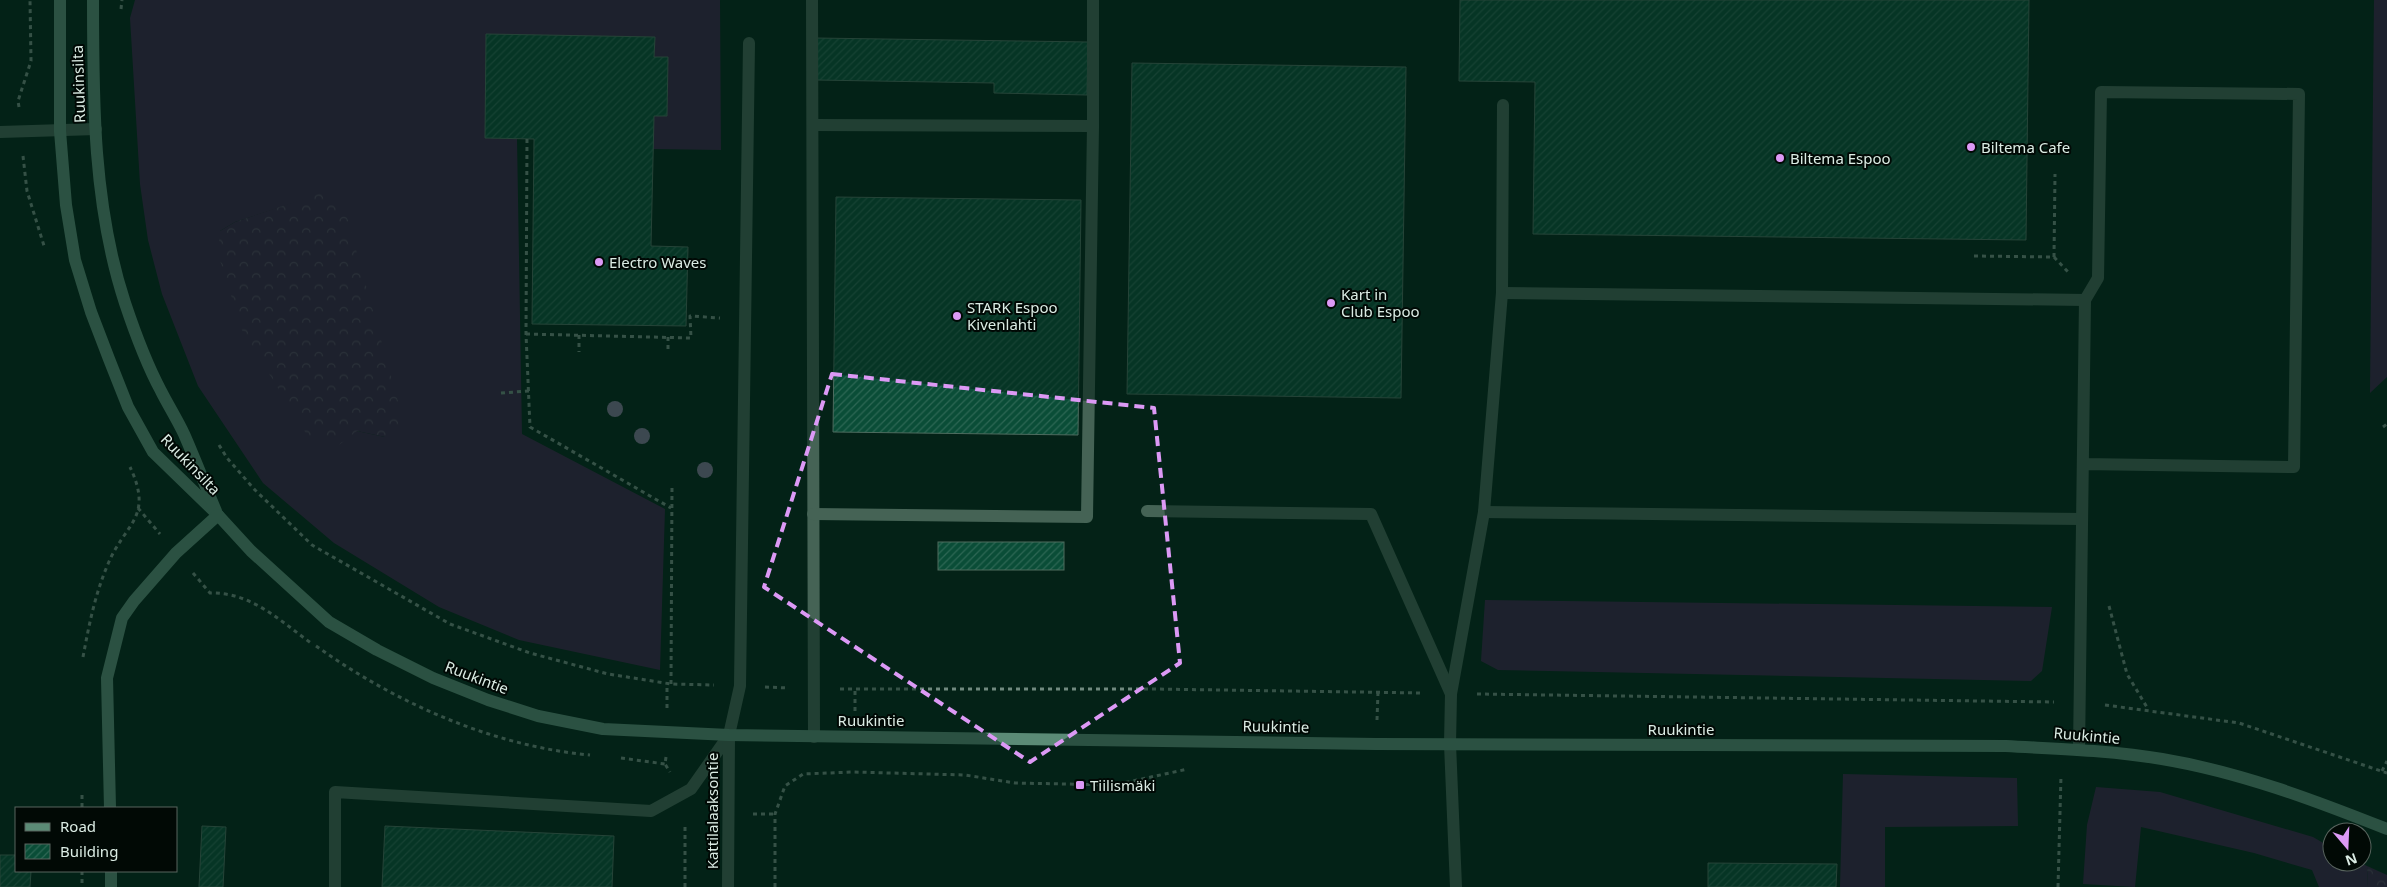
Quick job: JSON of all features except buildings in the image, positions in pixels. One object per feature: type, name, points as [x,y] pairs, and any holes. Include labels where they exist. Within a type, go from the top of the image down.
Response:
[{"type":"street","name":"Ruukinsilta","points":[[60,0],[60,131],[66,205],[75,260],[90,312],[128,407],[153,452],[218,515]]},
{"type":"street","name":"Ruukinsilta","points":[[93,0],[96,129],[101,203],[124,301],[160,390],[184,434],[218,515]]},
{"type":"street","points":[[812,0],[814,737]]},
{"type":"street","points":[[813,514],[1087,517],[1093,0]]},
{"type":"street","points":[[335,887],[335,792],[651,811],[691,790],[729,735],[740,686],[749,43]]},
{"type":"street","points":[[2079,750],[2085,300],[2098,278],[2101,92],[2299,94],[2294,467],[2083,464]]},
{"type":"street","points":[[1456,887],[1450,744],[1451,694],[1484,512],[1502,293],[1503,105]]},
{"type":"street","points":[[813,124],[1093,126]]},
{"type":"street","points":[[0,132],[96,129]]},
{"type":"street","points":[[1502,293],[2085,300]]},
{"type":"street","points":[[1147,511],[1371,514],[1451,694]]},
{"type":"street","points":[[1484,512],[2082,520]]},
{"type":"street","points":[[110,807],[107,678],[122,618],[134,601],[176,553],[218,515]]},
{"type":"street","name":"Ruukintie","points":[[218,515],[251,551],[329,622],[377,650],[433,678],[488,700],[538,716],[603,729],[814,737],[1450,744],[2006,746],[2062,749],[2162,759],[2245,778],[2319,802],[2387,829]]},
{"type":"street","name":"Kattilalaaksontie","points":[[728,887],[729,735]]},
{"type":"street","points":[[111,872],[111,887]]},
{"type":"path","points":[[18,102],[32,61],[30,0]]},
{"type":"path","points":[[120,15],[122,0]]},
{"type":"path","points":[[527,139],[526,334],[530,427],[671,508]]},
{"type":"path","points":[[1974,256],[2054,256],[2055,174]]},
{"type":"path","points":[[526,334],[691,338],[690,316],[745,319]]},
{"type":"path","points":[[579,335],[579,352]]},
{"type":"path","points":[[668,337],[668,350]]},
{"type":"path","points":[[500,393],[529,391]]},
{"type":"path","points":[[2383,427],[2387,424]]},
{"type":"path","points":[[218,444],[227,458],[255,490],[312,545],[450,624],[530,653],[608,674],[671,684],[814,689],[1153,689],[2080,702],[2239,723],[2387,774]]},
{"type":"path","points":[[671,684],[672,485]]},
{"type":"path","points":[[2058,887],[2062,749]]},
{"type":"path","points":[[2382,771],[2387,761]]},
{"type":"path","points":[[775,887],[775,814],[785,786],[803,774],[853,772],[966,774],[1015,783],[1114,785],[1190,768]]},
{"type":"path","points":[[82,872],[82,887]]},
{"type":"highlighted area","points":[[832,374],[1154,408],[1180,663],[1030,762],[764,587]]},
{"type":"green space","points":[[135,0],[720,0],[721,150],[653,149],[654,116],[667,116],[668,57],[654,57],[655,37],[486,35],[485,138],[517,139],[522,434],[665,509],[660,670],[519,640],[439,607],[334,543],[263,483],[198,386],[162,294],[148,240],[140,184],[130,18]],"holes":[[[321,194],[385,437],[357,431],[220,231],[235,222]]]},
{"type":"green space","points":[[2374,0],[2387,0],[2387,377],[2370,393]]},
{"type":"green space","points":[[321,193],[344,206],[404,423],[385,437],[357,431],[335,448],[307,435],[242,330],[218,254],[220,231],[235,222]]},
{"type":"green space","points":[[1485,600],[2052,607],[2042,671],[2031,681],[1498,670],[1481,661]]},
{"type":"green space","points":[[1843,774],[2017,778],[2018,826],[1885,827],[1885,887],[1840,887]]},
{"type":"green space","points":[[2096,787],[2160,792],[2313,837],[2322,842],[2322,872],[2367,872],[2368,887],[2319,887],[2312,870],[2254,853],[2141,827],[2135,887],[2083,884],[2087,825]]},
{"type":"green space","points":[[2372,868],[2387,875],[2387,887],[2368,887],[2367,872],[2372,872]]},
{"type":"place","name":"Biltema Cafe","points":[[1971,147]]},
{"type":"place","name":"Biltema Espoo","points":[[1780,158]]},
{"type":"place","name":"Electro Waves","points":[[599,262]]},
{"type":"place","name":"Kart in Club Espoo","points":[[1331,303]]},
{"type":"place","name":"STARK Espoo Kivenlahti","points":[[957,316]]},
{"type":"place","name":"Tiilismäki","points":[[1080,785]]}]
